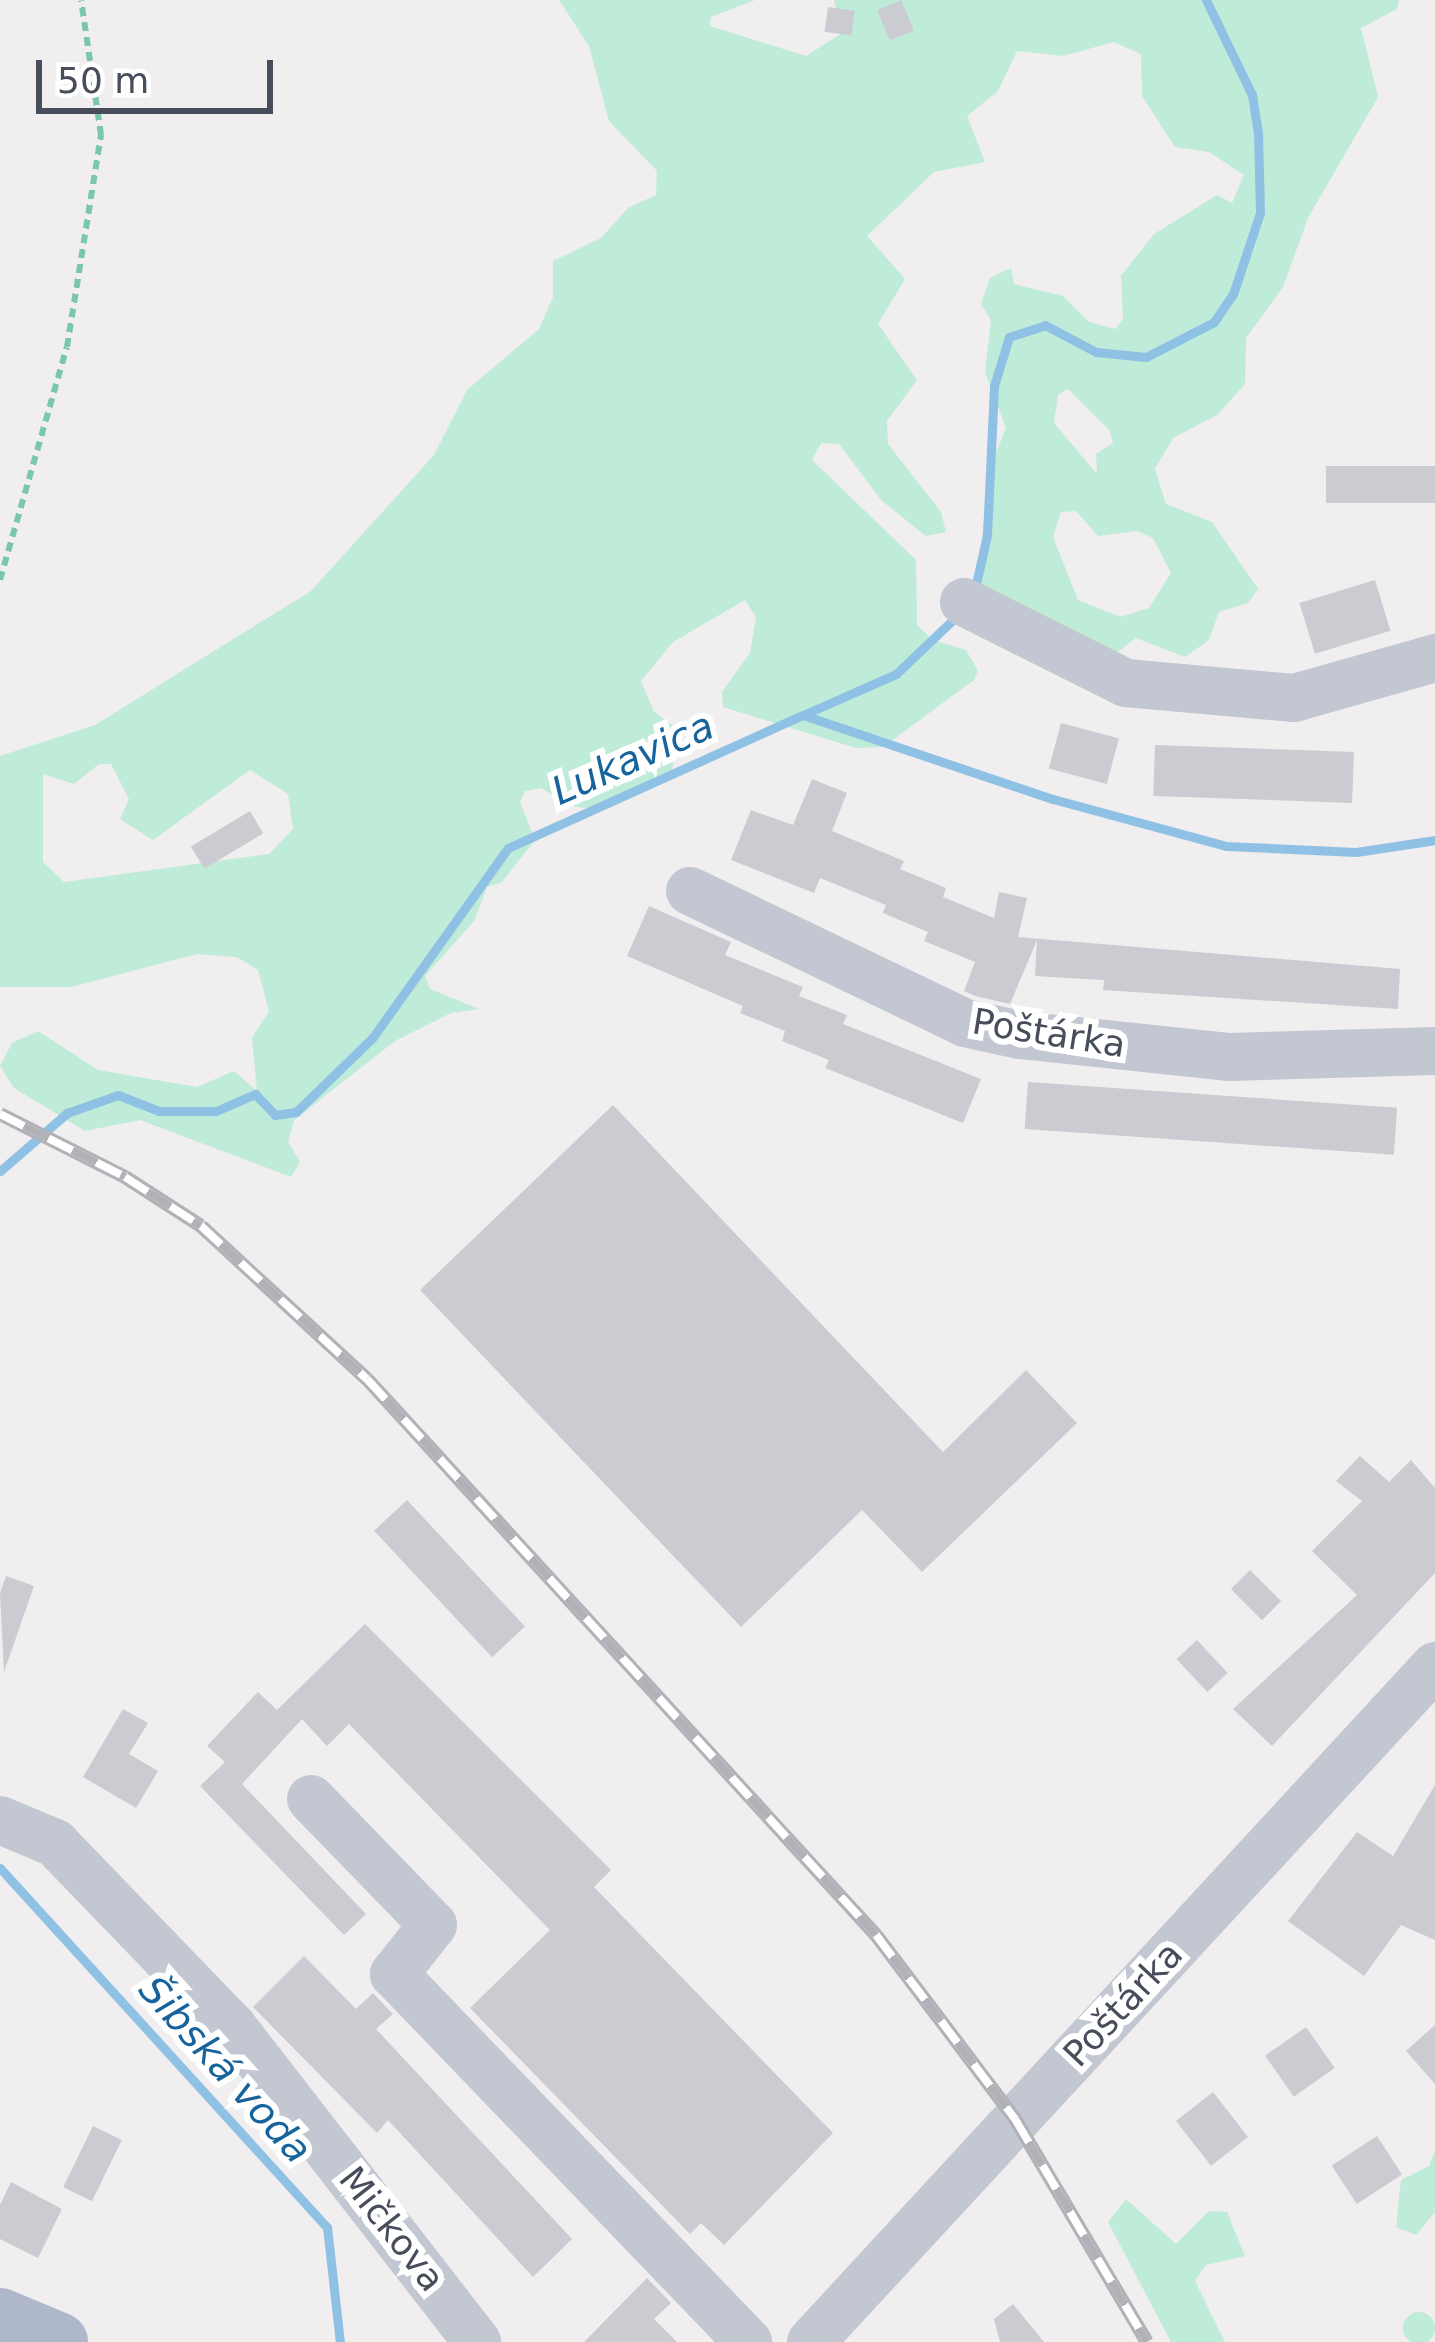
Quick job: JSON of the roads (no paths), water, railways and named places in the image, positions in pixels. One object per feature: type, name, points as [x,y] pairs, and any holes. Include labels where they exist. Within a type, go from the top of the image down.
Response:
[{"type":"main road","points":[[0,2318],[58,2342]]},
{"type":"street","points":[[964,602],[1126,683],[1294,698],[1435,658]]},
{"type":"street","name":"Poštárka","points":[[690,891],[965,1023],[1019,1035],[1230,1057],[1435,1051]]},
{"type":"street","name":"Poštárka","points":[[811,2342],[1435,1666]]},
{"type":"street","points":[[311,1798],[433,1925],[394,1973],[748,2342]]},
{"type":"street","name":"Mičkova","points":[[0,1820],[55,1843],[232,2026],[477,2342]]},
{"type":"waterway","points":[[974,593],[987,535],[994,386],[1009,337],[1045,325],[1096,352],[1146,357],[1214,322],[1233,294],[1260,213],[1258,133],[1252,95],[1206,0]]},
{"type":"waterway","points":[[803,715],[896,674],[957,616]]},
{"type":"waterway","name":"Lukavica","points":[[0,1171],[67,1113],[118,1095],[159,1111],[216,1111],[255,1094],[275,1115],[296,1112],[373,1037],[508,848],[803,715],[1053,799],[1226,846],[1356,852],[1435,840]]},
{"type":"waterway","name":"Šibská voda","points":[[0,1868],[327,2227],[340,2342]]},
{"type":"railway","points":[[0,1114],[125,1177],[201,1226],[367,1379],[876,1935],[1015,2119],[1147,2342]]}]
